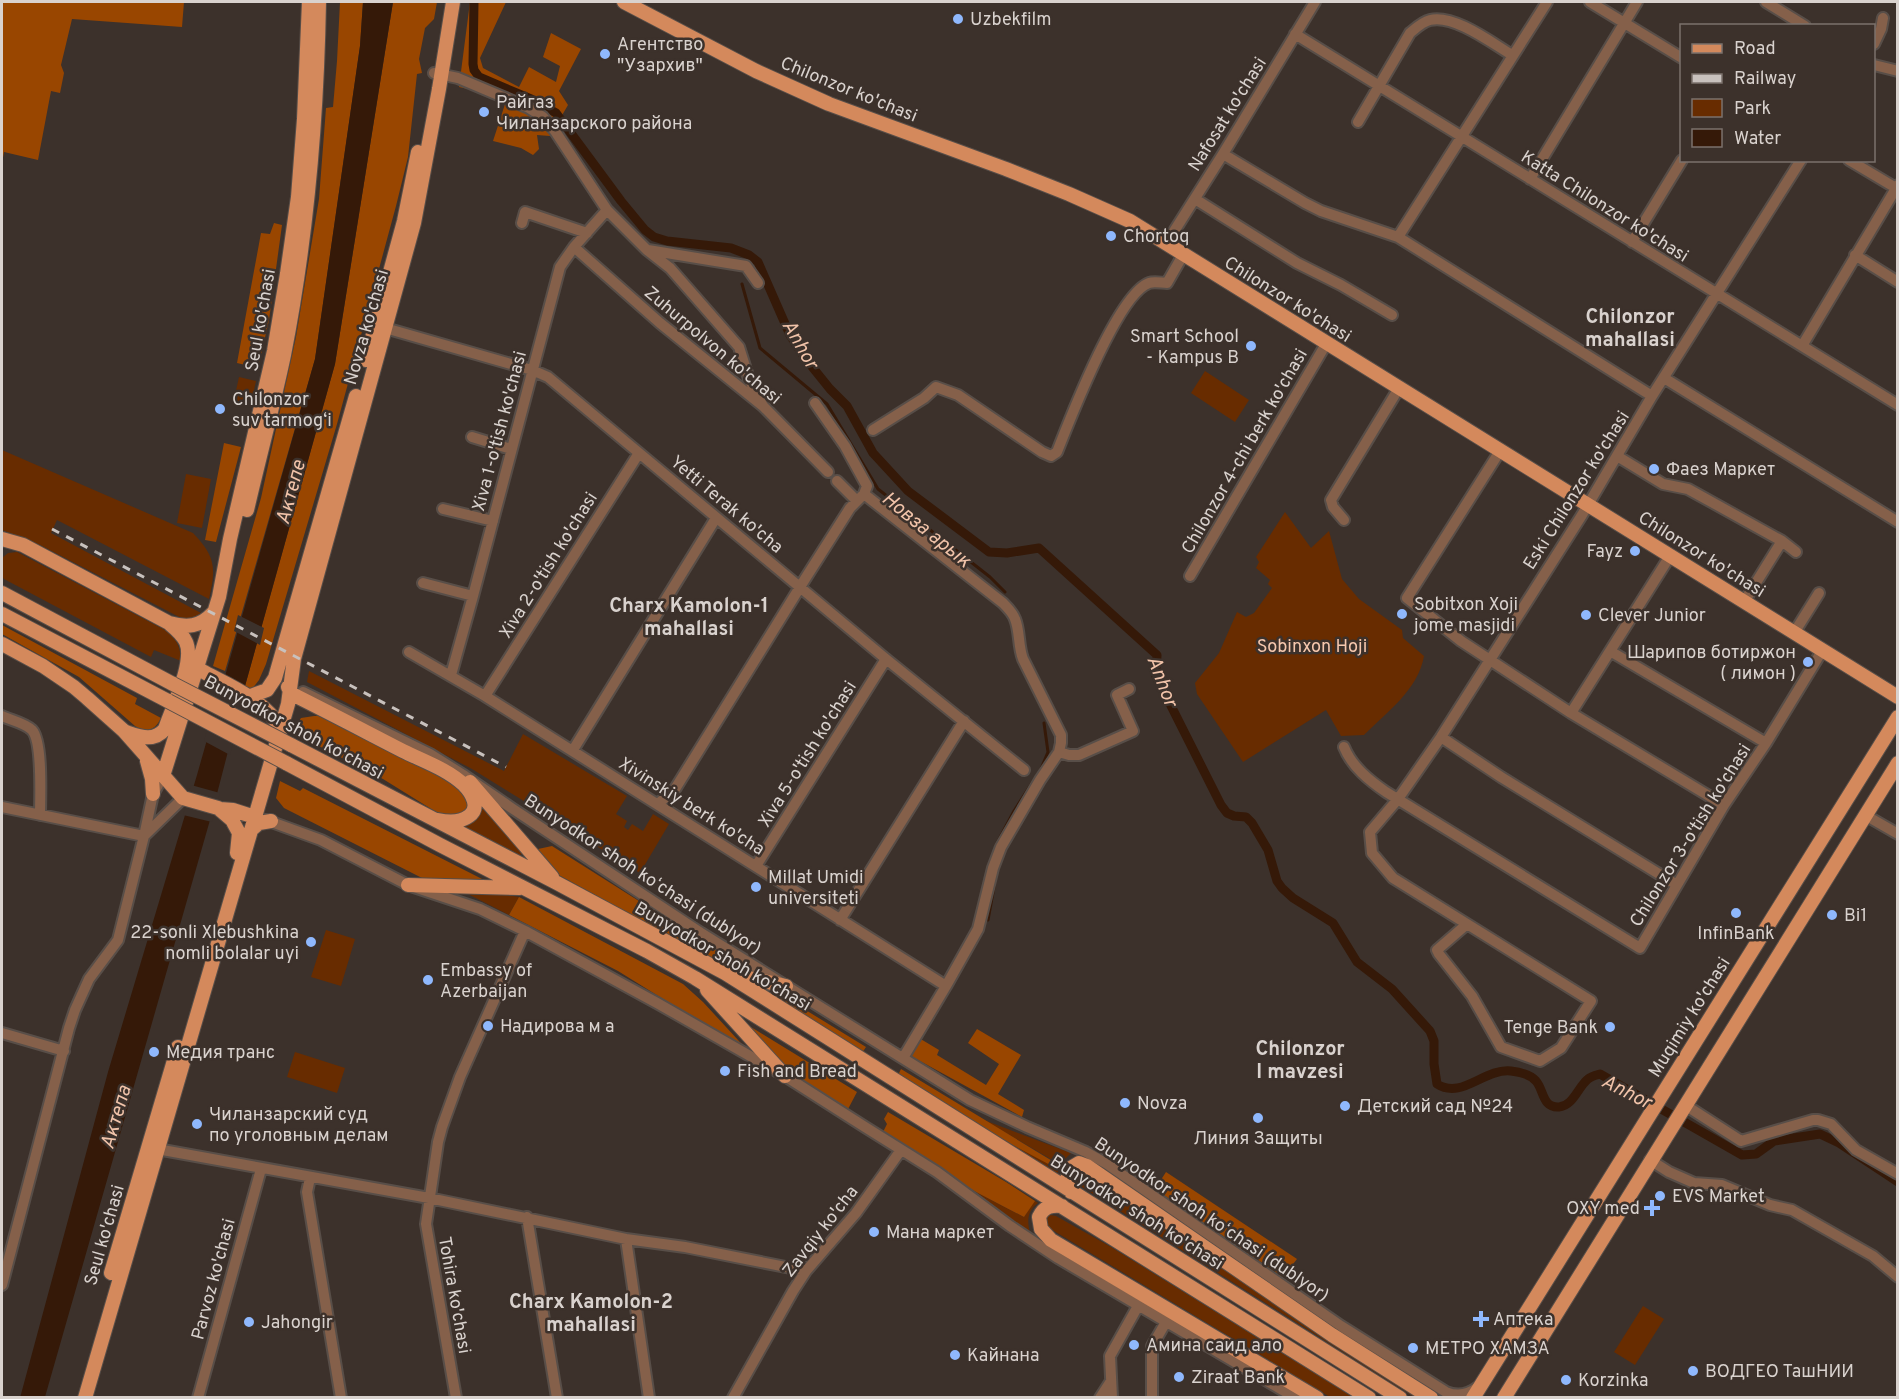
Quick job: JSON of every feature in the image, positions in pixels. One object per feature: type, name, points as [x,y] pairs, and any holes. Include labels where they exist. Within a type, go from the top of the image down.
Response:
[{"type":"main road","name":"Seul ko'chasi","points":[[204,674],[214,611],[266,389],[287,274],[301,158],[309,2]]},
{"type":"main road","name":"Seul ko'chasi","points":[[163,776],[204,674],[276,392],[291,316],[311,162],[320,2]]},
{"type":"main road","name":"Novza ko'chasi","points":[[437,74],[446,2]]},
{"type":"main road","name":"Novza ko'chasi","points":[[249,697],[269,688],[288,659],[381,326],[453,2]]},
{"type":"main road","name":"Chilonzor ko'chasi","points":[[624,2],[756,71],[829,104],[1069,194],[1130,221],[1898,697]]},
{"type":"main road","points":[[2,539],[23,545],[169,623],[182,626],[195,625],[206,620],[214,611]]},
{"type":"main road","name":"Bunyodkor shoh ko'chasi","points":[[2,593],[725,973],[1400,1398]]},
{"type":"main road","name":"Bunyodkor shoh ko'chasi","points":[[2,615],[695,978],[1369,1398]]},
{"type":"main road","points":[[124,731],[150,738],[165,729],[189,655],[185,639],[169,623]]},
{"type":"main road","points":[[2,644],[43,666],[74,687],[124,731],[183,798],[233,810],[248,807],[260,799]]},
{"type":"main road","points":[[288,659],[284,677],[297,692],[315,705],[436,767],[464,785],[473,798],[475,808],[473,813],[457,821],[433,820]]},
{"type":"main road","points":[[204,674],[249,697],[268,711],[281,729]]},
{"type":"main road","points":[[249,697],[297,692]]},
{"type":"main road","points":[[281,729],[297,692]]},
{"type":"main road","points":[[281,729],[299,710],[315,705]]},
{"type":"main road","name":"Muqimiy ko'chasi","points":[[1473,1398],[1898,717]]},
{"type":"main road","name":"Seul ko'chasi","points":[[85,1398],[281,729]]},
{"type":"main road","points":[[142,751],[151,774],[153,794]]},
{"type":"main road","points":[[1506,1395],[1898,763]]},
{"type":"main road","points":[[465,776],[557,883]]},
{"type":"main road","name":"Seul ko'chasi","points":[[75,1398],[158,1149],[239,842],[236,824],[218,808]]},
{"type":"main road","points":[[233,810],[253,823],[271,821]]},
{"type":"main road","points":[[408,885],[525,888]]},
{"type":"main road","points":[[1786,897],[1794,895],[1800,897],[1805,902],[1807,910]]},
{"type":"main road","points":[[725,973],[786,986]]},
{"type":"main road","points":[[695,978],[785,1076]]},
{"type":"main road","points":[[1071,1192],[1067,1181],[1069,1169],[1079,1163],[1083,1164],[1311,1313],[1431,1398]]},
{"type":"main road","points":[[1062,1206],[1046,1208],[1039,1217],[1041,1229],[1051,1240],[1317,1398]]},
{"type":"street","name":"Nafosat ko'chasi","points":[[1166,244],[1315,2]]},
{"type":"street","points":[[1398,237],[1546,2]]},
{"type":"street","points":[[1590,2],[1625,21],[1680,57]]},
{"type":"street","points":[[1530,178],[1637,2]]},
{"type":"street","points":[[1766,2],[1801,24]]},
{"type":"street","points":[[1875,42],[1881,29],[1882,18]]},
{"type":"street","points":[[1358,122],[1410,33],[1418,25],[1430,20],[1443,20],[1468,29],[1512,55]]},
{"type":"street","name":"Katta Chilonzor ko'chasi","points":[[1295,34],[1898,405]]},
{"type":"street","points":[[1875,64],[1898,71]]},
{"type":"street","points":[[437,74],[458,78],[529,108],[543,117],[555,131],[607,210],[646,250],[670,268],[739,347],[748,379],[763,406]]},
{"type":"street","points":[[1223,154],[1305,203],[1398,237],[1653,396]]},
{"type":"street","points":[[1632,242],[1681,162]]},
{"type":"street","name":"Eski Chilonzor ko'chasi","points":[[1467,924],[1437,950],[1472,996],[1501,1047],[1540,1061],[1561,1048],[1591,1001],[1393,878],[1372,853],[1370,832],[1398,799],[1441,737],[1800,162]]},
{"type":"street","points":[[1802,346],[1897,187],[1853,162]]},
{"type":"street","points":[[1195,199],[1297,263],[1341,285],[1392,315]]},
{"type":"street","name":"Xiva 1-o'tish ko'chasi","points":[[451,675],[560,267],[574,247],[607,210]]},
{"type":"street","points":[[522,223],[525,212],[587,233]]},
{"type":"street","name":"Zuhurpolvon ko'chasi","points":[[574,247],[660,323],[763,406],[828,472]]},
{"type":"street","points":[[646,250],[746,267],[758,283]]},
{"type":"street","points":[[873,430],[924,398],[936,387],[958,395],[1042,452],[1052,456],[1057,452],[1099,351],[1135,292],[1149,283],[1167,282],[1183,255]]},
{"type":"street","points":[[1855,255],[1898,282]]},
{"type":"street","name":"Yetti Terak ko'cha","points":[[381,326],[532,370],[548,377],[886,659],[1024,770]]},
{"type":"street","name":"Chilonzor 4-chi berk ko'chasi","points":[[1190,576],[1326,344]]},
{"type":"street","points":[[1664,378],[1898,522]]},
{"type":"street","points":[[1344,519],[1333,507],[1331,500],[1399,388]]},
{"type":"street","points":[[658,804],[675,789],[800,586],[850,508],[861,497],[867,486],[847,445],[815,403]]},
{"type":"street","points":[[472,437],[511,449]]},
{"type":"street","points":[[1500,451],[1407,598],[1461,641],[1571,713],[1724,805]]},
{"type":"street","name":"Xiva 2-o'tish ko'chasi","points":[[485,696],[639,453]]},
{"type":"street","points":[[1617,456],[1663,484],[1688,489],[1782,541],[1796,552]]},
{"type":"street","points":[[837,481],[1002,603],[1012,614],[1016,620],[1020,652],[1062,743],[1059,752],[1007,835],[996,859],[978,929],[903,1058]]},
{"type":"street","points":[[443,509],[493,521]]},
{"type":"street","points":[[573,750],[716,518]]},
{"type":"street","points":[[1744,602],[1782,541]]},
{"type":"street","points":[[1571,713],[1670,556]]},
{"type":"street","points":[[423,583],[473,596]]},
{"type":"street","points":[[1794,633],[1819,593]]},
{"type":"street","points":[[1610,651],[1766,743]]},
{"type":"street","name":"Chilonzor 3-o'tish ko'chasi","points":[[1398,799],[1640,948],[1724,805],[1766,743],[1822,651]]},
{"type":"street","name":"Xivinskiy berk ko'cha","points":[[409,652],[451,675],[573,750],[946,986]]},
{"type":"street","name":"Xiva 5-o'tish ko'chasi","points":[[756,866],[886,659]]},
{"type":"street","points":[[1059,752],[1079,755],[1133,731],[1117,695],[1129,689]]},
{"type":"street","name":"Bunyodkor shoh koʻchasi (dublyor)","points":[[297,692],[430,754],[681,920],[970,1100],[1086,1152],[1107,1164],[1311,1313],[1446,1392],[1457,1395],[1465,1394],[1483,1382]]},
{"type":"street","points":[[2,716],[33,732],[40,761],[40,815]]},
{"type":"street","points":[[840,920],[964,722]]},
{"type":"street","points":[[1441,737],[1509,782],[1677,885]]},
{"type":"street","points":[[1344,747],[1368,779],[1398,799]]},
{"type":"street","points":[[2,1286],[75,1010],[89,980],[118,940],[153,794],[163,776]]},
{"type":"street","points":[[144,836],[183,798]]},
{"type":"street","points":[[2,807],[144,836]]},
{"type":"street","points":[[1865,815],[1898,834]]},
{"type":"street","points":[[271,821],[321,840],[408,885],[468,904],[525,931],[785,1076],[937,1172],[1036,1243],[1138,1306],[1296,1398]]},
{"type":"street","name":"Tohira ko'chasi","points":[[456,1398],[426,1224],[429,1198],[438,1142],[460,1077],[525,931]]},
{"type":"street","points":[[2,1033],[64,1051]]},
{"type":"street","points":[[1683,1107],[1741,1141],[1813,1120],[1831,1124],[1856,1150],[1898,1174]]},
{"type":"street","points":[[158,1149],[429,1198],[626,1239],[686,1247],[806,1271]]},
{"type":"street","name":"Zavqiy ko'cha","points":[[733,1398],[806,1271],[856,1213],[901,1150]]},
{"type":"street","points":[[1650,1160],[1669,1172],[1694,1183],[1722,1185],[1770,1205],[1792,1210],[1873,1256],[1898,1277]]},
{"type":"street","name":"Parvoz ko'chasi","points":[[198,1398],[261,1169]]},
{"type":"street","points":[[310,1178],[306,1192],[341,1398]]},
{"type":"street","points":[[527,1217],[557,1398]]},
{"type":"street","points":[[626,1239],[649,1398]]},
{"type":"street","points":[[1112,1398],[1110,1356],[1138,1306]]},
{"type":"street","points":[[1152,1398],[1152,1346],[1166,1322]]},
{"type":"street","points":[[1100,1398],[1111,1381]]},
{"type":"green space","points":[[1205,371],[1249,400],[1235,422],[1191,393]]},
{"type":"green space","points":[[239,377],[256,381],[251,404],[234,400]]},
{"type":"green space","points":[[2,450],[193,533],[201,541],[212,563],[213,579],[209,599],[57,520],[51,533],[201,613],[198,618],[185,620],[40,545],[2,530]]},
{"type":"green space","points":[[186,474],[211,479],[202,528],[177,523]]},
{"type":"green space","name":"Sobinxon Hoji","points":[[1285,512],[1311,548],[1329,531],[1342,579],[1359,599],[1402,630],[1403,638],[1424,656],[1421,668],[1408,690],[1392,709],[1364,735],[1341,736],[1326,710],[1243,762],[1197,694],[1195,683],[1219,653],[1237,612],[1246,617],[1254,613],[1272,588],[1268,584],[1270,580],[1256,568],[1259,562],[1256,557]]},
{"type":"green space","points":[[17,552],[167,631],[178,644],[181,661],[154,650],[151,657],[4,579],[2,558],[8,553]]},
{"type":"green space","points":[[309,671],[504,771],[523,734],[627,796],[616,814],[627,821],[624,827],[628,830],[632,824],[643,831],[653,814],[669,824],[640,873],[472,769],[307,682]]},
{"type":"green space","points":[[481,802],[524,853],[520,855],[464,826]]},
{"type":"green space","points":[[464,892],[494,893],[519,897],[509,915]]},
{"type":"green space","points":[[326,930],[355,939],[341,986],[311,977]]},
{"type":"green space","points":[[295,1052],[345,1068],[337,1093],[287,1077]]},
{"type":"green space","points":[[984,1120],[1071,1153],[1061,1163],[1057,1174],[983,1129],[1052,1165],[1054,1161]]},
{"type":"green space","points":[[1081,1169],[1419,1397],[1414,1397],[1076,1183],[1075,1172]]},
{"type":"green space","points":[[1006,1182],[1038,1203],[1029,1216],[1030,1233],[976,1192],[1024,1217],[1034,1201]]},
{"type":"green space","points":[[1056,1216],[1111,1247],[1353,1397],[1330,1397],[1049,1228],[1046,1217]]},
{"type":"green space","points":[[1643,1306],[1664,1319],[1635,1365],[1614,1352]]},
{"type":"shaded area","points":[[2,2],[184,2],[182,27],[72,19],[61,65],[64,73],[60,93],[51,91],[38,160],[4,152],[2,163]]},
{"type":"shaded area","points":[[340,2],[363,2],[360,46],[315,359],[225,671],[213,666],[261,498],[296,337],[319,199],[326,108],[333,107]]},
{"type":"shaded area","points":[[393,2],[437,2],[434,19],[425,28],[419,59],[422,73],[417,74],[408,157],[337,424],[266,664],[252,689],[245,686],[335,364]]},
{"type":"shaded area","points":[[470,2],[506,2],[480,58],[483,68],[519,87],[529,67],[556,82],[560,66],[543,57],[551,33],[581,49],[559,91],[568,105],[550,136],[537,135],[539,149],[533,155],[521,148],[493,141],[507,98],[459,87]]},
{"type":"shaded area","points":[[274,223],[282,225],[269,320],[258,368],[237,363],[261,233],[270,234]]},
{"type":"shaded area","points":[[224,443],[241,447],[216,542],[205,540]]},
{"type":"shaded area","points":[[2,625],[137,698],[135,704],[161,718],[159,722],[150,730],[143,730],[135,726],[79,677],[2,634]]},
{"type":"shaded area","points":[[324,716],[454,782],[469,800],[468,808],[457,816],[441,815],[383,779],[317,745],[320,737],[296,726],[301,718]]},
{"type":"shaded area","points":[[280,781],[300,791],[303,788],[486,881],[422,878],[284,808],[276,798]]},
{"type":"shaded area","points":[[552,846],[740,965],[738,967],[710,958],[555,873],[538,849]]},
{"type":"shaded area","points":[[519,897],[683,984],[703,1002],[750,1053],[618,971],[509,915]]},
{"type":"shaded area","points":[[757,989],[786,998],[866,1047],[862,1053]]},
{"type":"shaded area","points":[[738,1019],[857,1092],[847,1111],[801,1083]]},
{"type":"shaded area","points":[[977,1029],[1021,1055],[998,1094],[1024,1110],[1022,1117],[909,1055],[919,1038],[939,1050],[937,1055],[986,1085],[999,1064],[968,1043]]},
{"type":"shaded area","points":[[901,1069],[1054,1162],[1052,1166],[983,1129],[898,1075]]},
{"type":"shaded area","points":[[888,1112],[1035,1201],[1024,1217],[976,1192],[882,1134],[887,1124],[884,1119]]},
{"type":"shaded area","points":[[1166,1172],[1297,1259],[1283,1277],[1155,1189]]},
{"type":"water","name":"Актепа","points":[[363,2],[393,2],[335,364],[212,813],[45,1397],[20,1398],[108,1072],[197,775],[315,359],[360,46]]},
{"type":"pier","points":[[238,615],[264,628],[260,645],[234,631]]},
{"type":"pier","points":[[218,688],[244,702],[230,755],[204,741]]},
{"type":"pier","points":[[191,785],[220,793],[212,822],[183,815]]},
{"type":"waterway","name":"Anhor","points":[[474,2],[473,64],[479,77],[531,99],[556,113],[621,201],[645,230],[654,237],[667,241],[731,248],[749,255],[758,262],[790,335],[805,358],[847,406],[873,453],[908,491],[989,552],[1007,553],[1039,548],[1157,655],[1156,676],[1221,805],[1227,813],[1246,817],[1252,823],[1268,850],[1277,881],[1282,888],[1293,898],[1333,923],[1357,962],[1392,989],[1430,1031],[1434,1041],[1437,1084],[1446,1088],[1455,1088],[1501,1071],[1514,1071],[1534,1079],[1546,1102],[1553,1107],[1559,1107],[1568,1103],[1584,1082],[1600,1074],[1742,1155],[1756,1154],[1774,1141],[1820,1134],[1839,1143],[1898,1182]]},
{"type":"waterway","name":"Новза арык","points":[[742,284],[760,348],[827,404],[878,489],[990,577],[1005,592]]},
{"type":"waterway","name":"Новза арык","points":[[996,845],[1014,811],[1041,769],[1048,752],[1044,723]]},
{"type":"waterway","name":"Новза арык","points":[[988,920],[994,887],[991,884]]},
{"type":"railway","points":[[52,529],[506,767]]},
{"type":"place","name":"Uzbekfilm","points":[[958,19]]},
{"type":"place","name":"Агентство \"Узархив\"","points":[[605,54]]},
{"type":"place","name":"Райгаз Чиланзарского района","points":[[484,112]]},
{"type":"place","name":"Chortoq","points":[[1111,236]]},
{"type":"place","name":"Smart School - Kampus B","points":[[1251,346]]},
{"type":"place","name":"Chilonzor suv tarmog‘i","points":[[220,409]]},
{"type":"place","name":"Фаез Маркет","points":[[1654,469]]},
{"type":"place","name":"Fayz","points":[[1635,551]]},
{"type":"place","name":"Sobitxon Xoji jome masjidi","points":[[1402,614]]},
{"type":"place","name":"Clever Junior","points":[[1586,615]]},
{"type":"place","name":"Шарипов ботиржон ( лимон )","points":[[1808,662]]},
{"type":"place","name":"Millat Umidi universiteti","points":[[756,887]]},
{"type":"place","name":"InfinBank","points":[[1736,913]]},
{"type":"place","name":"Bi1","points":[[1832,915]]},
{"type":"place","name":"22-sonli Xlebushkina nomli bolalar uyi","points":[[311,942]]},
{"type":"place","name":"Embassy of Azerbaijan","points":[[428,980]]},
{"type":"place","name":"Надирова м а","points":[[488,1026]]},
{"type":"place","name":"Tenge Bank","points":[[1610,1027]]},
{"type":"place","name":"Медия транс","points":[[154,1052]]},
{"type":"place","name":"Fish and Bread","points":[[725,1071]]},
{"type":"place","name":"Novza","points":[[1125,1103]]},
{"type":"place","name":"Детский сад №24","points":[[1345,1106]]},
{"type":"place","name":"Линия Защиты","points":[[1258,1118]]},
{"type":"place","name":"Чиланзарский суд по уголовным делам","points":[[197,1124]]},
{"type":"place","name":"EVS Market","points":[[1660,1196]]},
{"type":"place","name":"OXY med","points":[[1652,1208]]},
{"type":"place","name":"Мана маркет","points":[[874,1232]]},
{"type":"place","name":"Аптека","points":[[1481,1319]]},
{"type":"place","name":"Jahongir","points":[[249,1322]]},
{"type":"place","name":"Амина саид ало","points":[[1134,1345]]},
{"type":"place","name":"МЕТРО ХАМЗА","points":[[1413,1348]]},
{"type":"place","name":"Кайнана","points":[[955,1355]]},
{"type":"place","name":"ВОДГЕО ТашНИИ","points":[[1693,1371]]},
{"type":"place","name":"Ziraat Bank","points":[[1179,1377]]},
{"type":"place","name":"Korzinka","points":[[1566,1380]]},
{"type":"district","name":"Chilonzor mahallasi","points":[[1630,328]]},
{"type":"district","name":"Charx Kamolon-1 mahallasi","points":[[689,616]]},
{"type":"district","name":"Chilonzor I mavzesi","points":[[1300,1060]]},
{"type":"district","name":"Charx Kamolon-2 mahallasi","points":[[591,1312]]},
{"type":"water label","name":"Актепе","points":[[290,492]]}]
